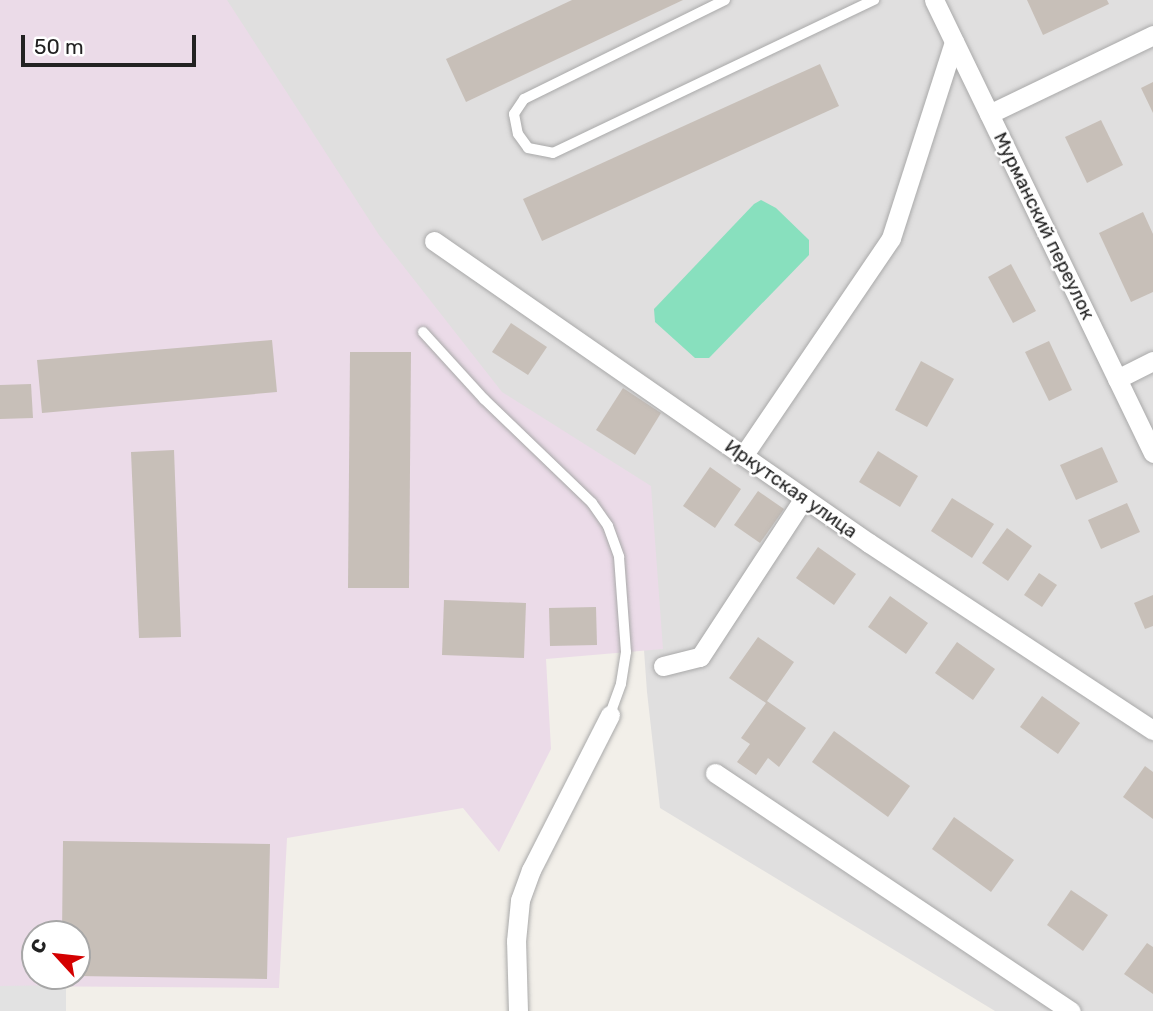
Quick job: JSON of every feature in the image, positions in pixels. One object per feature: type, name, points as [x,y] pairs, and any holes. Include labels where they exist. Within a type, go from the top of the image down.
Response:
[{"type":"street","name":"Мурманский переулок","points":[[934,0],[1153,453]]},
{"type":"street","points":[[989,114],[1153,35]]},
{"type":"street","points":[[743,456],[891,238],[954,42]]},
{"type":"street","name":"Иркутская улица","points":[[434,241],[804,498],[1153,730]]},
{"type":"street","points":[[1117,379],[1153,361]]},
{"type":"street","points":[[663,666],[699,657],[804,498]]},
{"type":"street","points":[[518,1011],[516,941],[520,900],[531,870],[610,715]]},
{"type":"street","points":[[715,773],[1071,1011]]},
{"type":"lane","points":[[725,0],[524,99],[514,114],[517,134],[528,148],[553,153],[874,0]]},
{"type":"lane","points":[[423,332],[484,399],[592,503],[608,526],[619,557],[626,652],[621,684],[610,715]]},
{"type":"shaded area","points":[[0,0],[227,0],[379,235],[502,392],[651,486],[663,649],[546,659],[551,749],[499,852],[463,808],[287,838],[279,988],[91,987],[91,920],[21,920],[21,986],[0,986]]},
{"type":"shaded area","points":[[190,0],[1153,0],[1153,1011],[995,1011],[660,808],[647,692],[633,496],[499,413]]},
{"type":"shaded area","points":[[0,986],[21,986],[21,990],[66,990],[66,1011],[0,1011]]},
{"type":"green space","points":[[761,200],[776,208],[809,240],[809,255],[709,358],[695,358],[655,322],[654,309],[754,204]]},
{"type":"building","points":[[572,0],[683,0],[466,102],[446,59]]},
{"type":"building","points":[[1027,0],[1107,0],[1109,4],[1043,35]]},
{"type":"building","points":[[820,64],[839,106],[542,241],[523,199]]},
{"type":"building","points":[[1153,82],[1153,113],[1141,88]]},
{"type":"building","points":[[1101,120],[1123,165],[1087,183],[1065,137]]},
{"type":"building","points":[[1143,212],[1153,234],[1153,292],[1131,302],[1099,233]]},
{"type":"building","points":[[1011,264],[1036,311],[1013,323],[988,277]]},
{"type":"building","points":[[511,323],[547,347],[528,375],[492,352]]},
{"type":"building","points":[[272,340],[277,392],[42,413],[37,360]]},
{"type":"building","points":[[1049,341],[1072,390],[1049,401],[1025,352]]},
{"type":"building","points":[[350,352],[411,352],[409,588],[348,588]]},
{"type":"building","points":[[921,361],[954,379],[927,427],[895,410]]},
{"type":"building","points":[[31,384],[33,418],[0,419],[0,385]]},
{"type":"building","points":[[623,388],[661,413],[635,455],[596,430]]},
{"type":"building","points":[[1102,447],[1118,482],[1076,500],[1060,465]]},
{"type":"building","points":[[174,450],[181,637],[139,638],[131,452]]},
{"type":"building","points":[[878,451],[918,476],[900,507],[859,482]]},
{"type":"building","points":[[710,467],[741,489],[715,528],[683,506]]},
{"type":"building","points":[[758,491],[784,509],[760,543],[734,525]]},
{"type":"building","points":[[952,498],[994,524],[972,558],[931,531]]},
{"type":"building","points":[[1127,503],[1140,532],[1101,549],[1088,520]]},
{"type":"building","points":[[1007,528],[1032,546],[1008,581],[982,563]]},
{"type":"building","points":[[818,547],[856,574],[834,605],[796,578]]},
{"type":"building","points":[[1039,573],[1057,585],[1042,607],[1024,595]]},
{"type":"building","points":[[1153,595],[1153,626],[1145,629],[1134,603]]},
{"type":"building","points":[[890,596],[928,623],[906,654],[868,627]]},
{"type":"building","points":[[444,600],[526,603],[524,658],[442,655]]},
{"type":"building","points":[[596,607],[597,645],[550,646],[549,608]]},
{"type":"building","points":[[758,637],[794,662],[767,701],[806,728],[779,767],[768,758],[756,775],[737,762],[750,744],[741,738],[766,703],[729,678]]},
{"type":"building","points":[[957,642],[995,669],[973,700],[935,673]]},
{"type":"building","points":[[1042,696],[1080,723],[1058,754],[1020,727]]},
{"type":"building","points":[[834,731],[910,786],[888,817],[812,762]]},
{"type":"building","points":[[1145,766],[1153,772],[1153,819],[1123,797]]},
{"type":"building","points":[[954,817],[1014,860],[991,892],[932,849]]},
{"type":"building","points":[[63,841],[270,844],[267,979],[91,976],[91,920],[62,920]]},
{"type":"building","points":[[1071,890],[1108,915],[1083,951],[1047,925]]},
{"type":"building","points":[[1147,943],[1153,947],[1153,994],[1124,974]]}]
